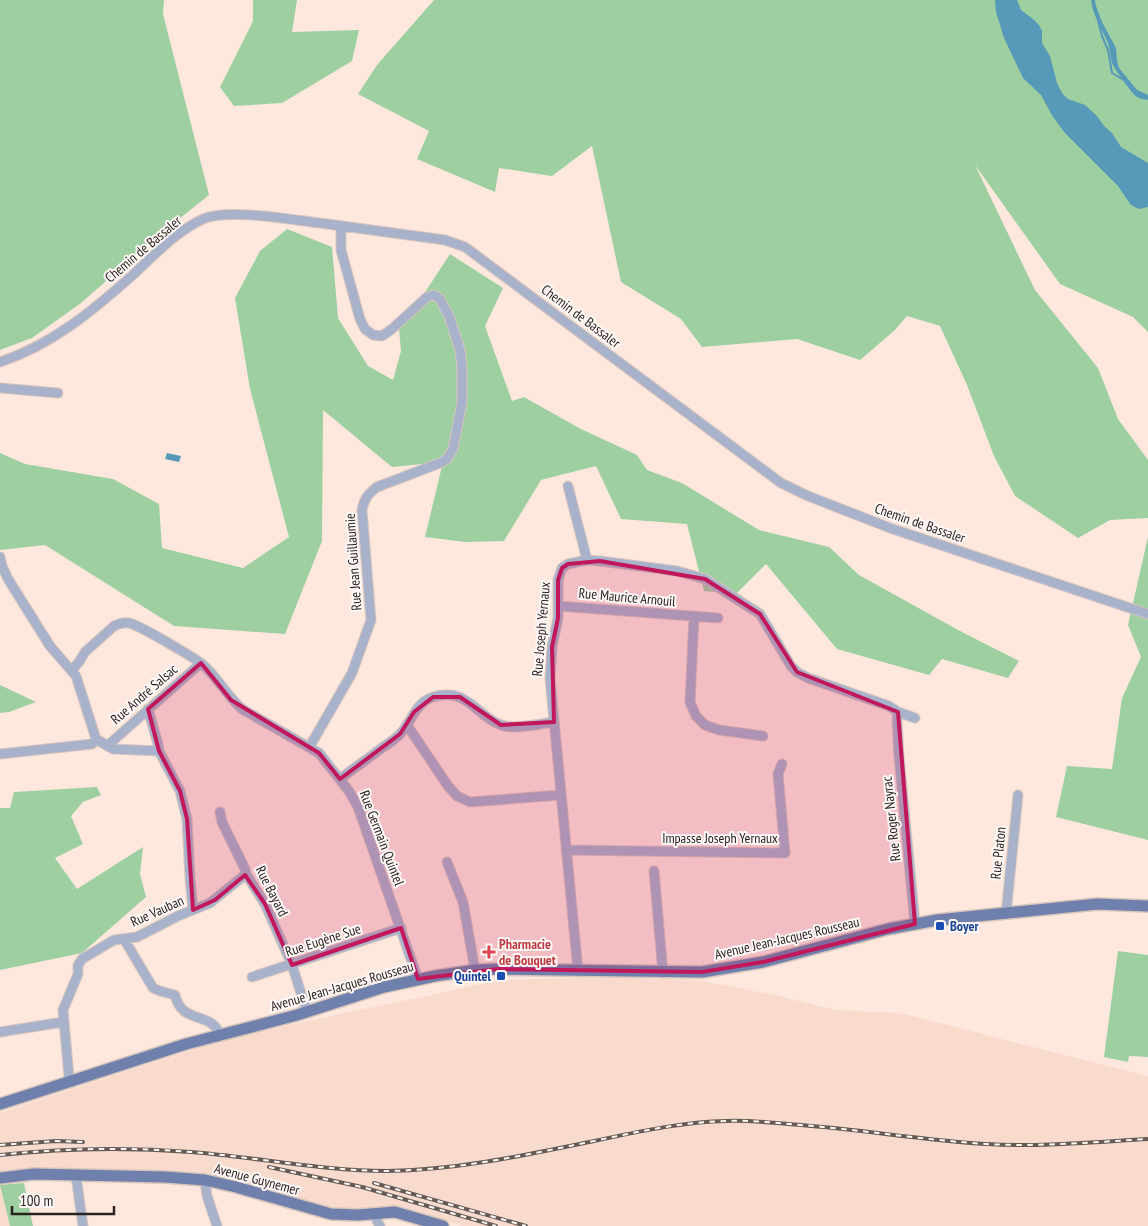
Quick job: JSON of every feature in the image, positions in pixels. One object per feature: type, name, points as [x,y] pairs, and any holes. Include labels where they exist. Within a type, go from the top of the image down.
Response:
[{"type":"main road","name":"Avenue Jean-Jacques Rousseau","points":[[0,1104],[220,1034],[307,1012],[384,987],[418,979],[475,970],[702,972],[736,967],[915,924],[951,918],[1097,904],[1148,906]]},
{"type":"main road","name":"Avenue Guynemer","points":[[0,1178],[34,1174],[165,1177],[205,1180],[222,1183],[331,1214],[358,1215],[395,1212],[443,1226]]},
{"type":"street","name":"Chemin de Bassaler","points":[[0,362],[54,338],[106,299],[182,230],[205,218],[224,214],[270,217],[445,240],[465,246],[781,483],[808,496],[890,528],[1148,614]]},
{"type":"street","name":"Rue Jean Guillaumie","points":[[310,746],[352,673],[371,620],[362,510],[363,501],[377,487],[447,459],[453,449],[462,402],[461,358],[449,316],[439,298],[434,295],[427,297],[392,329],[382,336],[373,335],[365,329],[360,319],[341,250],[341,226]]},
{"type":"street","points":[[0,388],[58,394]]},
{"type":"street","points":[[568,486],[587,560]]},
{"type":"street","points":[[0,557],[8,579],[24,606],[50,646],[76,676],[96,739],[113,749],[158,751]]},
{"type":"street","name":"Rue Joseph Yernaux","points":[[578,971],[550,678],[552,646],[558,618],[558,580],[562,568],[568,564],[587,560],[677,571],[705,579],[760,614],[790,666],[797,672],[808,678],[889,706],[898,712]]},
{"type":"street","name":"Rue Maurice Arnouil","points":[[558,606],[718,618]]},
{"type":"street","name":"Rue Maurice Arnouil","points":[[694,616],[690,702],[696,716],[705,725],[719,730],[763,736]]},
{"type":"street","name":"Rue Germain Quintel","points":[[72,670],[85,652],[114,626],[129,623],[143,629],[201,663],[231,700],[242,709],[319,752],[340,779],[358,807],[418,979]]},
{"type":"street","name":"Rue André Salsac","points":[[106,746],[201,663]]},
{"type":"street","points":[[340,779],[400,734],[414,712],[424,702],[433,697],[447,694],[460,697],[473,704],[492,721],[501,725],[511,727],[554,722]]},
{"type":"street","points":[[148,709],[158,744],[158,751],[180,791],[187,819],[193,910]]},
{"type":"street","points":[[898,712],[915,718]]},
{"type":"street","name":"Rue Roger Nayrac","points":[[898,712],[899,756],[915,924]]},
{"type":"street","points":[[407,725],[448,786],[457,796],[470,802],[561,795]]},
{"type":"street","points":[[0,754],[92,744],[96,739]]},
{"type":"street","name":"Impasse Joseph Yernaux","points":[[566,850],[785,853],[778,774],[782,764]]},
{"type":"street","name":"Rue Platon","points":[[1006,914],[1018,795]]},
{"type":"street","name":"Rue Bayard","points":[[220,812],[222,822],[246,874],[266,904],[292,965],[307,1012]]},
{"type":"street","points":[[447,862],[462,902],[469,930],[475,970]]},
{"type":"street","points":[[654,871],[663,973]]},
{"type":"street","name":"Rue Vauban","points":[[72,1082],[69,1077],[63,1010],[78,974],[78,965],[82,959],[114,940],[136,937],[215,900],[246,874]]},
{"type":"street","name":"Rue Eugène Sue","points":[[252,977],[401,928]]},
{"type":"street","points":[[124,939],[153,988],[175,995],[182,1010],[212,1022],[220,1034]]},
{"type":"street","points":[[0,1032],[63,1022]]},
{"type":"street","points":[[76,1176],[83,1226]]},
{"type":"street","points":[[205,1180],[207,1196],[217,1226]]},
{"type":"street","points":[[376,1213],[380,1226]]},
{"type":"highlighted area","points":[[600,561],[705,579],[760,614],[797,672],[898,712],[915,924],[763,962],[702,972],[498,969],[418,979],[401,928],[292,965],[265,904],[245,875],[215,900],[193,910],[187,819],[180,791],[159,751],[148,709],[201,663],[231,700],[319,753],[340,779],[400,734],[414,712],[433,697],[460,697],[501,725],[554,722],[552,647],[558,618],[558,580],[562,568],[568,564]]},
{"type":"shaded area","points":[[597,977],[698,980],[774,995],[835,1010],[900,1013],[1148,1076],[1148,1226],[462,1226],[392,1206],[341,1209],[323,1206],[228,1180],[159,1171],[44,1169],[0,1172],[0,1113],[232,1037],[501,980]]},
{"type":"shaded area","points":[[0,1186],[5,1204],[10,1226],[0,1226]]},
{"type":"green space","points":[[0,0],[164,0],[163,14],[209,195],[159,235],[81,303],[32,338],[0,350]]},
{"type":"green space","points":[[253,0],[297,0],[292,32],[359,30],[352,61],[282,103],[234,106],[220,87],[253,21]]},
{"type":"green space","points":[[434,0],[1148,0],[1148,332],[1133,317],[1060,284],[975,165],[1035,290],[1098,368],[1118,419],[1148,460],[1148,518],[1110,520],[1078,538],[1015,496],[994,456],[967,385],[940,326],[907,316],[895,330],[860,360],[797,339],[702,347],[681,319],[621,282],[592,146],[552,176],[499,168],[495,192],[417,159],[429,131],[358,94],[377,65]]},
{"type":"green space","points":[[287,229],[332,247],[338,318],[368,366],[393,380],[401,351],[398,318],[416,306],[450,254],[503,288],[485,326],[512,401],[524,397],[579,428],[637,455],[647,470],[682,483],[759,530],[829,547],[859,575],[960,631],[1019,661],[1008,678],[942,659],[929,675],[837,649],[766,564],[736,594],[704,591],[687,524],[621,519],[596,466],[541,480],[504,541],[465,542],[425,537],[443,462],[392,467],[323,410],[322,541],[285,634],[174,626],[45,545],[0,550],[0,453],[25,464],[113,479],[159,504],[162,548],[243,568],[289,537],[250,389],[235,298],[260,251]]},
{"type":"green space","points":[[1148,537],[1148,840],[1056,817],[1067,766],[1112,769],[1122,698],[1141,657],[1128,625]]},
{"type":"green space","points":[[0,685],[36,702],[9,712],[0,713]]},
{"type":"green space","points":[[97,787],[101,795],[83,802],[71,816],[83,844],[55,858],[77,889],[143,847],[140,874],[146,897],[82,953],[0,970],[0,808],[10,808],[14,792]]},
{"type":"green space","points":[[1118,951],[1148,955],[1148,1057],[1129,1056],[1128,1062],[1104,1057]]},
{"type":"green space","points":[[24,1183],[33,1226],[10,1226],[0,1185]]},
{"type":"water","points":[[995,0],[1017,0],[1021,10],[1039,25],[1042,31],[1042,43],[1050,56],[1057,83],[1062,93],[1068,99],[1085,105],[1112,133],[1121,147],[1148,163],[1148,207],[1139,209],[1131,205],[1118,186],[1065,133],[1053,117],[1041,95],[1023,78],[1004,38],[996,12]]},
{"type":"water","points":[[1091,0],[1095,0],[1102,22],[1116,48],[1119,68],[1137,90],[1148,95],[1148,100],[1138,98],[1113,66],[1108,43],[1096,17]]},
{"type":"water","points":[[167,453],[181,456],[179,462],[165,459]]},
{"type":"waterway","points":[[1098,21],[1108,50],[1112,73],[1124,80]]},
{"type":"railway","points":[[0,1155],[48,1151],[143,1149],[215,1154],[339,1169],[413,1170],[491,1161],[676,1125],[735,1121],[824,1127],[940,1140],[1006,1145],[1047,1145],[1148,1139]]},
{"type":"railway","points":[[0,1145],[56,1141],[83,1142]]},
{"type":"railway","points":[[269,1167],[362,1187],[496,1226]]},
{"type":"railway","points":[[374,1183],[526,1226]]},
{"type":"place","name":"Boyer","points":[[940,926]]},
{"type":"place","name":"Pharmacie de Bouquet","points":[[489,952]]},
{"type":"place","name":"Quintel","points":[[501,976]]}]
